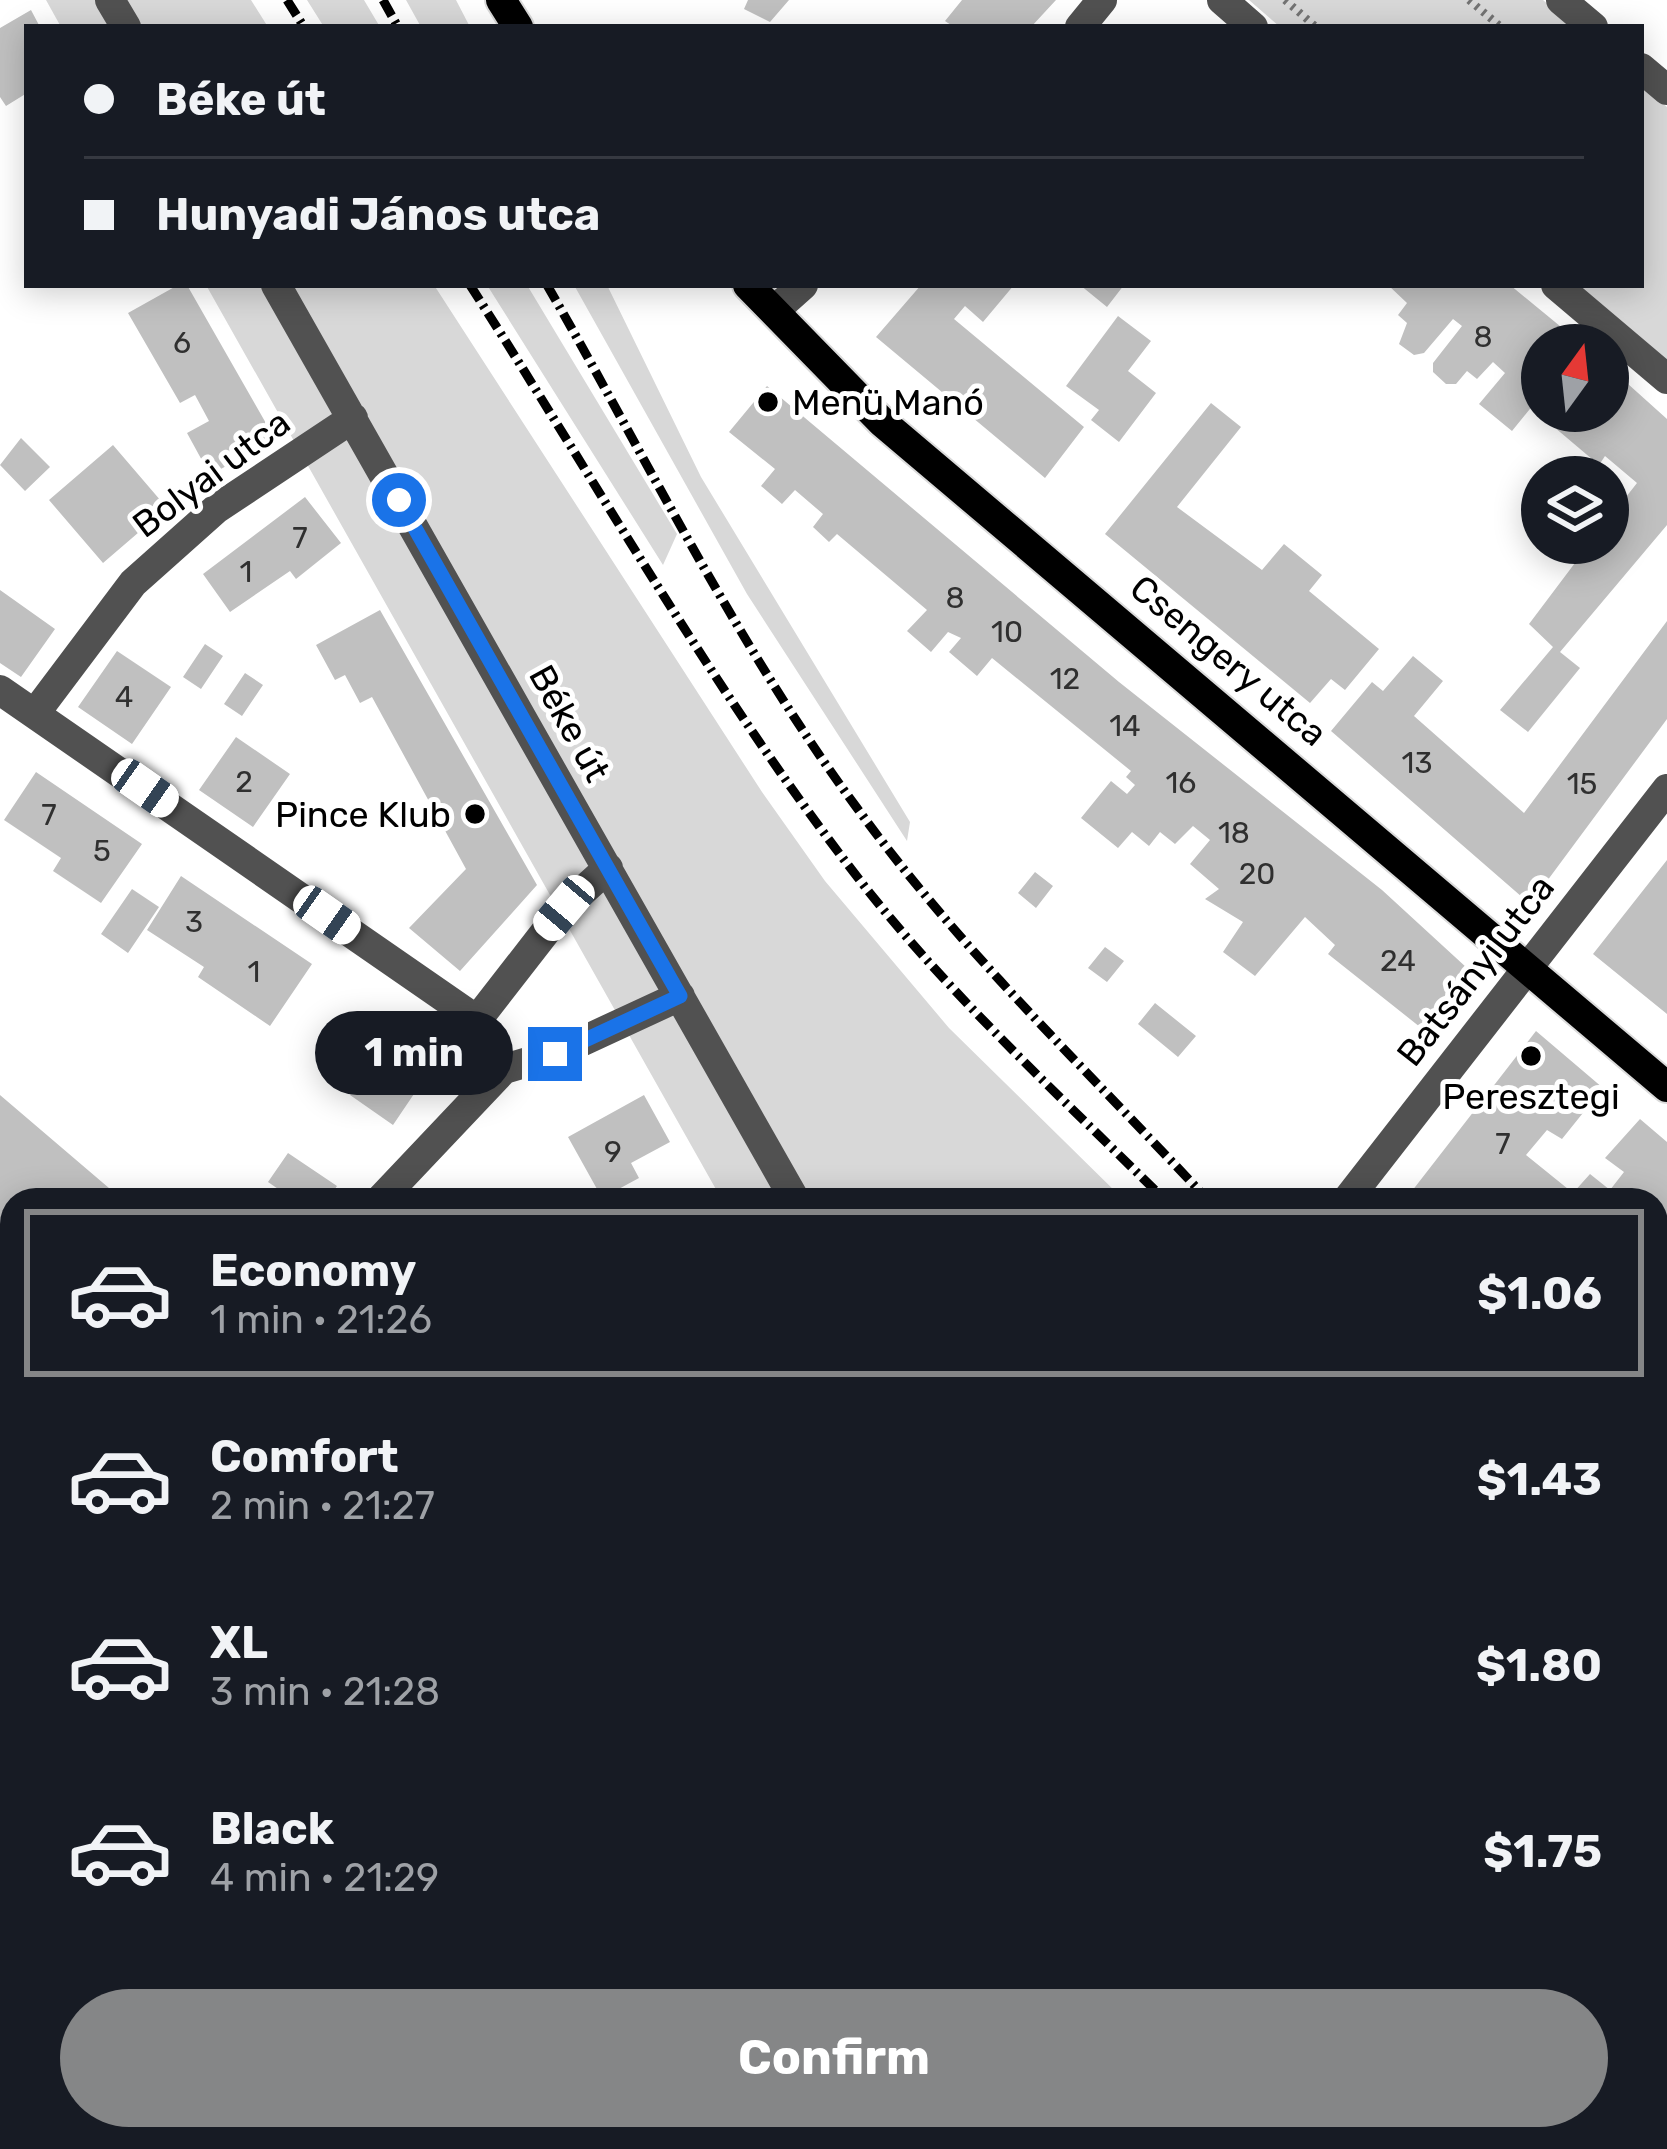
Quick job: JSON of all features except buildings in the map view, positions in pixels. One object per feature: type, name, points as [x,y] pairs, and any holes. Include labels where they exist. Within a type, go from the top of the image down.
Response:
[{"type":"main road","name":"Csengery utca","points":[[751,288],[883,422],[1256,733],[1667,1087]]},
{"type":"street","points":[[1082,24],[1102,0]]},
{"type":"street","points":[[1222,0],[1250,24]]},
{"type":"street","points":[[1561,0],[1589,24]]},
{"type":"street","points":[[1644,71],[1667,90]]},
{"type":"street","name":"Béke út","points":[[278,288],[788,1188]]},
{"type":"street","points":[[775,310],[799,288]]},
{"type":"street","points":[[1560,288],[1667,379]]},
{"type":"street","name":"Bolyai utca","points":[[36,712],[133,583],[216,509],[353,418]]},
{"type":"street","points":[[0,690],[477,1019],[503,1069]]},
{"type":"street","name":"Batsányi utca","points":[[1356,1188],[1667,789]]},
{"type":"street","points":[[477,1019],[564,908],[608,868]]},
{"type":"street","points":[[391,1188],[503,1069],[555,1054],[680,996]]},
{"type":"path","points":[[1285,0],[1313,24]]},
{"type":"path","points":[[1468,0],[1497,24]]},
{"type":"shaded area","points":[[46,0],[251,0],[266,24],[59,24]]},
{"type":"shaded area","points":[[307,0],[364,0],[378,24],[322,24]]},
{"type":"shaded area","points":[[406,0],[456,0],[468,24],[419,24]]},
{"type":"shaded area","points":[[1249,0],[1543,0],[1571,24],[1277,24]]},
{"type":"shaded area","points":[[1644,88],[1667,107],[1667,362],[1629,329],[1629,324],[1581,288],[1644,288]]},
{"type":"shaded area","points":[[208,288],[436,288],[762,792],[825,881],[949,1028],[1112,1188],[715,1188]]},
{"type":"shaded area","points":[[489,288],[529,288],[677,534],[663,565]]},
{"type":"shaded area","points":[[576,288],[608,288],[701,477],[910,822],[907,841],[747,594]]},
{"type":"railway","points":[[287,0],[302,24]]},
{"type":"railway","points":[[383,0],[396,24]]},
{"type":"railway","points":[[472,288],[662,594],[814,820],[903,933],[975,1012],[1153,1188]]},
{"type":"railway","points":[[549,288],[733,617],[857,808],[982,961],[1197,1188]]},
{"type":"place","name":"Menü Manó","points":[[768,402]]},
{"type":"place","name":"Pince Klub","points":[[475,814]]},
{"type":"place","name":"Peresztegi","points":[[1531,1056]]},
{"type":"route","points":[[399,500],[680,996],[555,1054]]}]
